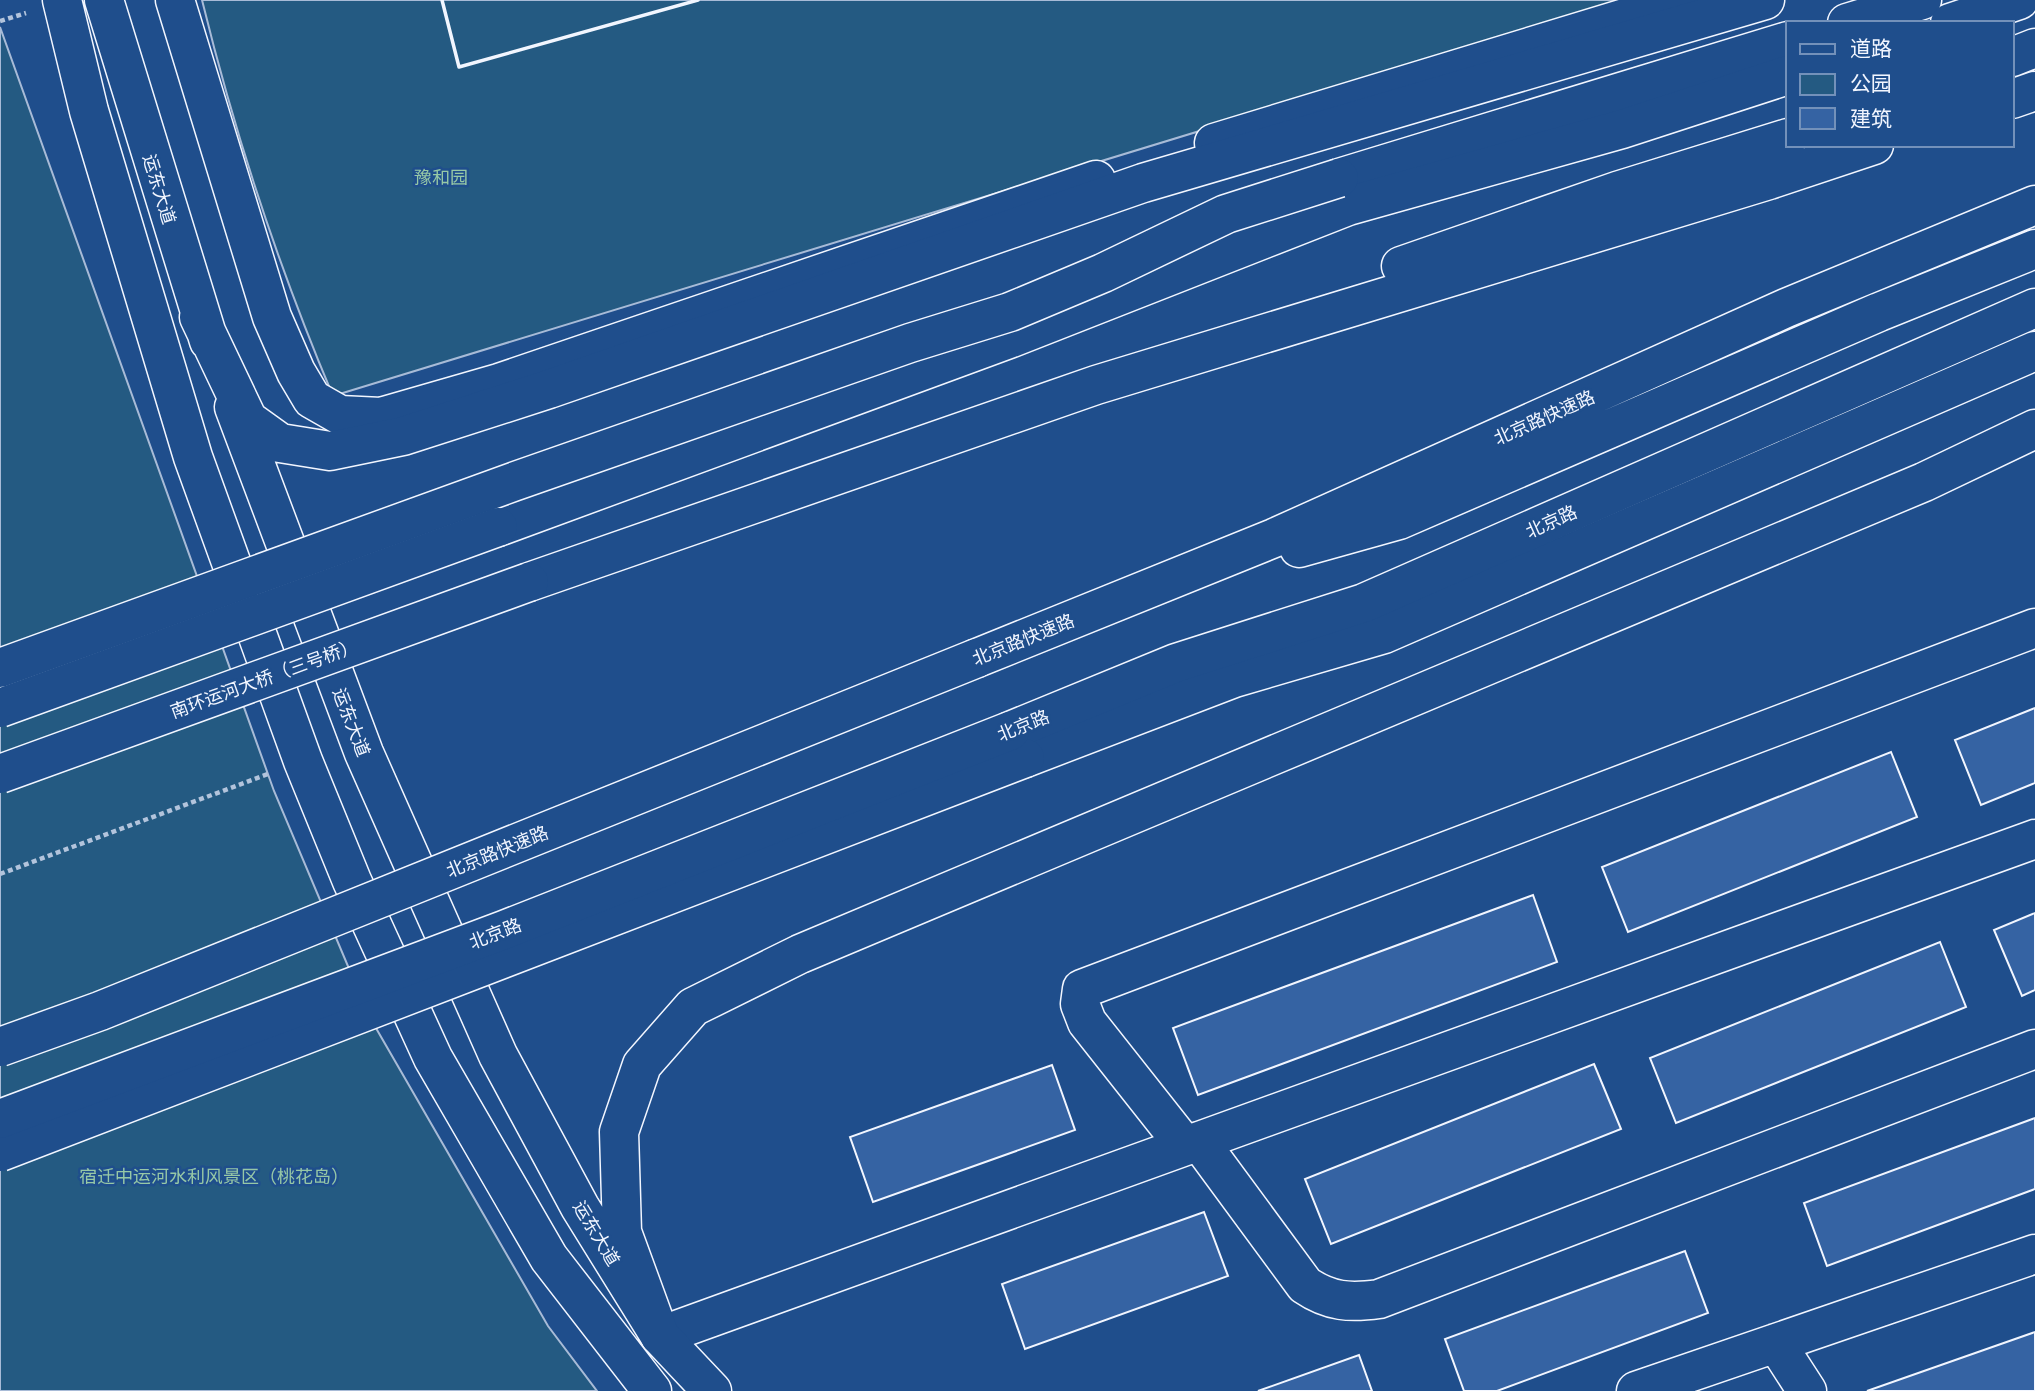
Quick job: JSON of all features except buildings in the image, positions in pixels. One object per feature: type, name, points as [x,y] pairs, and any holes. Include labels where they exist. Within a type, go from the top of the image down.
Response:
[{"type":"main road","points":[[62,0],[89,111],[193,457],[303,761],[352,881],[433,1058],[549,1258],[652,1391]]},
{"type":"main road","name":"运东大道","points":[[104,0],[199,317],[363,753],[498,1055],[580,1207],[660,1336],[712,1391]]},
{"type":"main road","points":[[175,0],[272,317],[296,372],[313,399],[340,415],[381,417],[512,379],[989,214],[1684,0]]},
{"type":"main road","points":[[199,317],[248,420],[280,443],[330,451],[403,436],[549,389],[1143,183],[1765,0]]},
{"type":"main road","points":[[1854,21],[1922,0]]},
{"type":"main road","points":[[1956,21],[2019,0]]},
{"type":"main road","points":[[0,668],[513,482],[910,343],[1010,312],[1103,273],[1226,214],[1786,42]]},
{"type":"main road","points":[[2014,56],[2035,48]]},
{"type":"main road","points":[[0,708],[1009,339],[1348,206],[1622,129],[1786,76]]},
{"type":"main road","points":[[2014,98],[2035,91]]},
{"type":"main road","points":[[1096,385],[1354,282],[1618,191],[1786,139]]},
{"type":"main road","points":[[1096,385],[1769,180],[1868,147]]},
{"type":"main road","name":"北京路快速路","points":[[0,1047],[100,1011],[1274,538],[1786,308],[2035,205]]},
{"type":"main road","points":[[1122,600],[1399,520],[1879,312],[2035,249]]},
{"type":"main road","name":"北京路","points":[[0,1119],[504,930],[1017,744],[1176,663],[1364,603],[2035,308]]},
{"type":"main road","points":[[0,1152],[1017,744],[1384,634],[2035,351]]},
{"type":"main road","name":"南环运河大桥（三号桥）","points":[[0,774],[529,582],[1096,385]]},
{"type":"main road","points":[[2035,429],[1924,482],[800,954],[693,1007],[642,1065],[619,1132],[622,1232],[660,1336],[2035,839]]},
{"type":"main road","points":[[2035,628],[1082,989],[1080,1004],[1087,1023],[1192,1144],[1305,1285],[1322,1297],[1350,1303],[1379,1299],[2035,1049]]},
{"type":"main road","points":[[1636,1391],[2035,1254]]},
{"type":"main road","points":[[1776,1343],[1807,1391]]},
{"type":"path","points":[[0,874],[303,761]]},
{"type":"green space","name":"豫和园","points":[[202,0],[1628,0],[333,396],[294,299],[260,201]]},
{"type":"green space","name":"宿迁中运河水利风景区（桃花岛）","points":[[0,27],[274,791],[369,1016],[548,1326],[597,1391],[0,1391]]},
{"type":"wall","points":[[442,0],[459,67],[698,0]]}]
